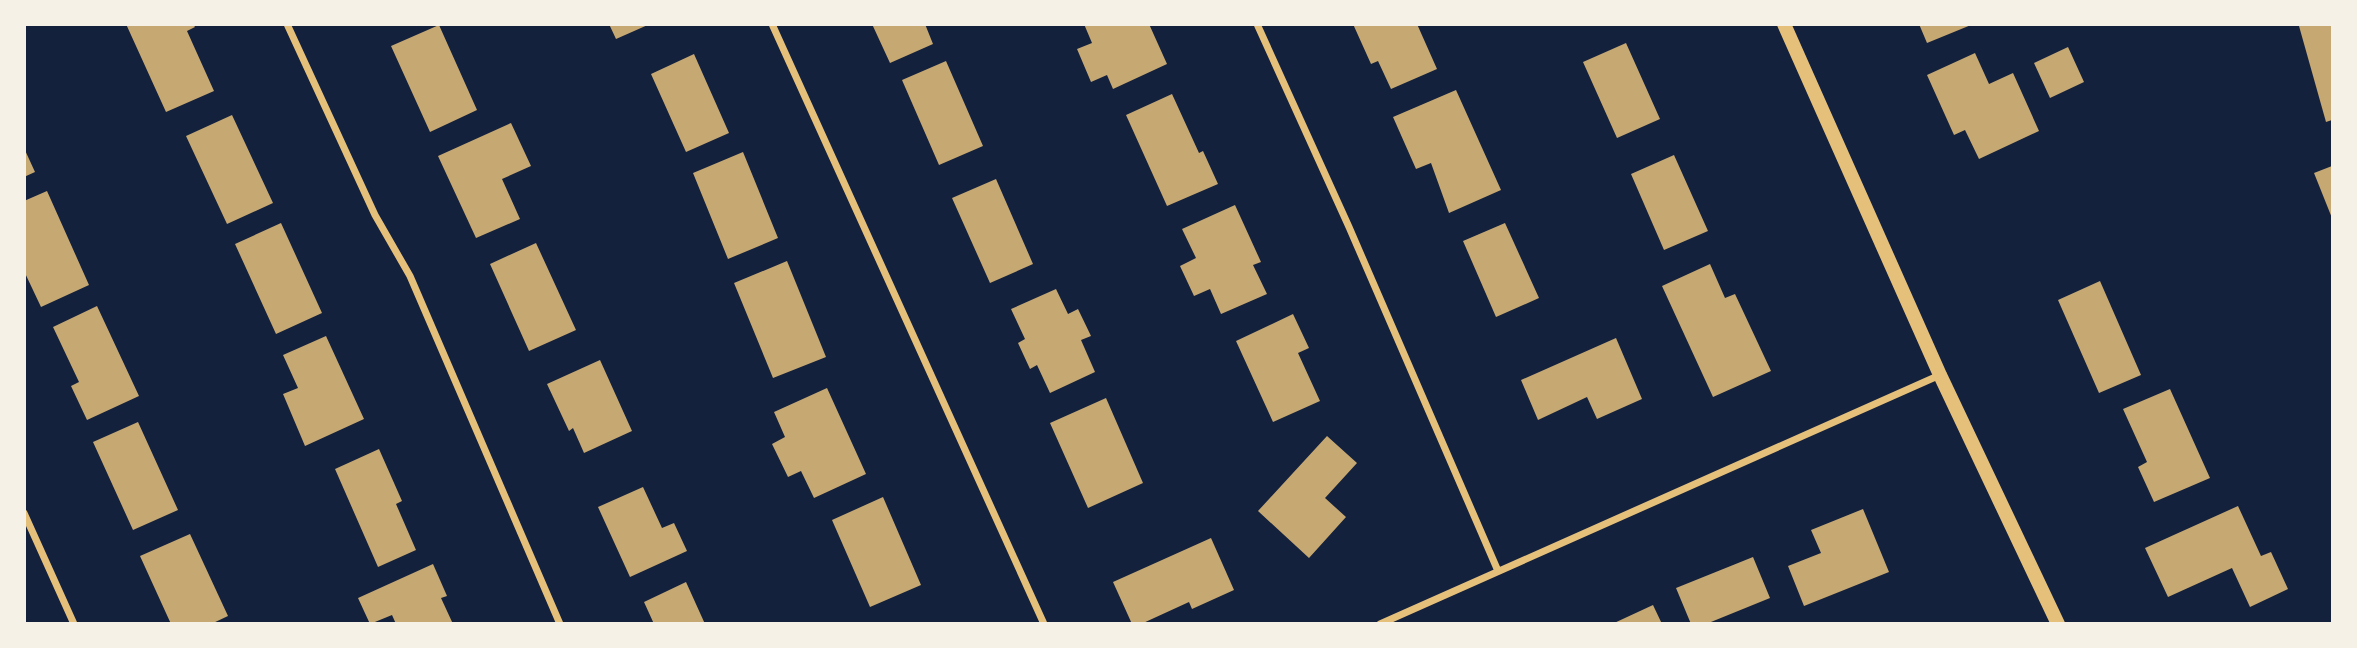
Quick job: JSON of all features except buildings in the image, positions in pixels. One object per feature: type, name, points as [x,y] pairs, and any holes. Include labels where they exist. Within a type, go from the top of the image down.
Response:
[{"type":"main road","points":[[1784,24],[1940,375],[2059,624]]},
{"type":"street","points":[[287,24],[376,215],[410,276],[560,624]]},
{"type":"street","points":[[772,24],[1044,624]]},
{"type":"street","points":[[1258,24],[1498,571]]},
{"type":"street","points":[[1380,624],[1940,375]]},
{"type":"street","points":[[24,513],[74,624]]}]
